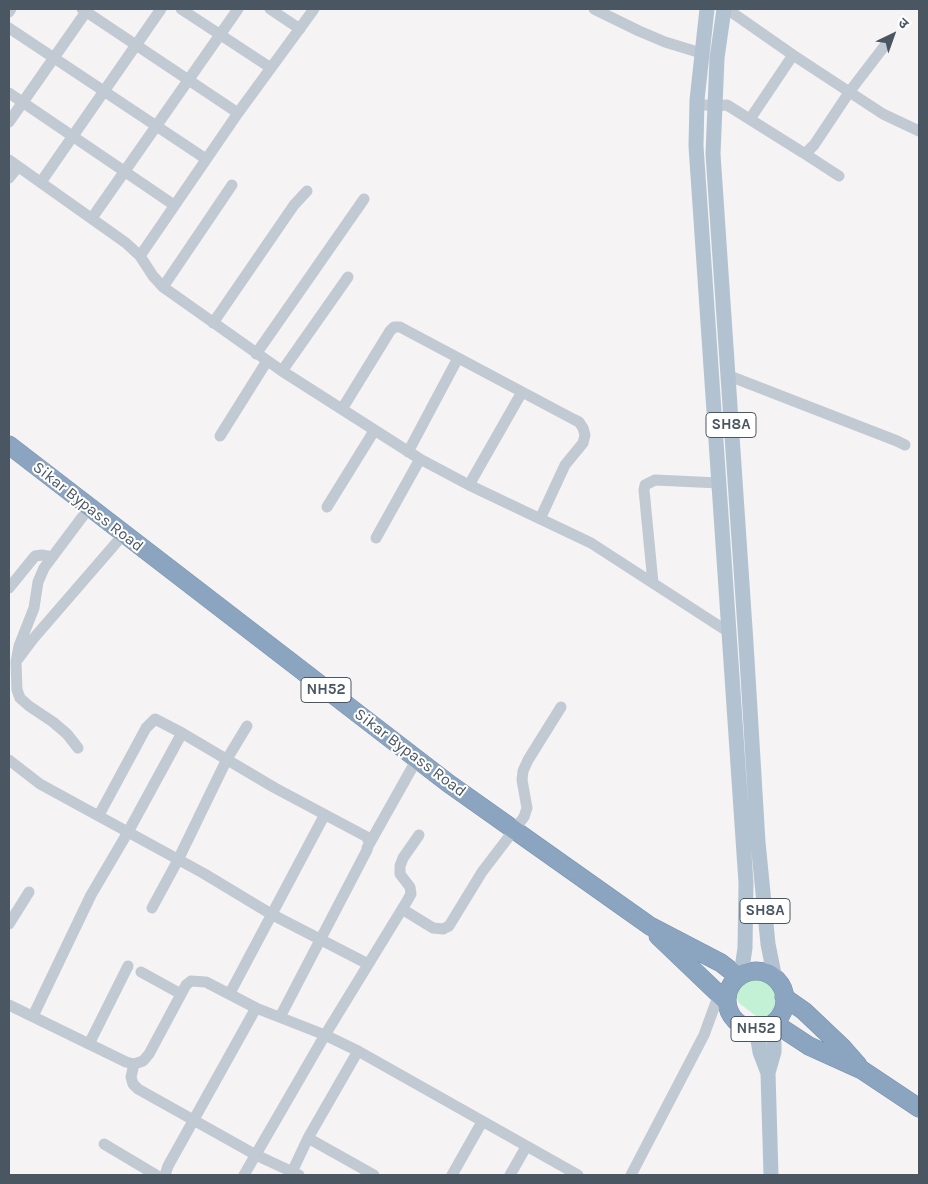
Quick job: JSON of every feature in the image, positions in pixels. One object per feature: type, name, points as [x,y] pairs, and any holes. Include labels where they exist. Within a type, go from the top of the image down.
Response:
[{"type":"highway","name":"Sikar Bypass Road","points":[[9,445],[123,535],[417,759],[650,926],[721,963],[740,976]]},
{"type":"highway","name":"Sikar Bypass Road","points":[[650,926],[666,945],[723,998],[733,1018],[747,1028],[767,1026],[862,1070],[919,1108]]},
{"type":"highway","points":[[740,976],[748,972],[762,972],[775,979]]},
{"type":"highway","name":"NH52","points":[[723,998],[740,976]]},
{"type":"highway","name":"Sikar Bypass Road","points":[[775,979],[784,997],[804,1012],[843,1048],[862,1070]]},
{"type":"highway","name":"NH52","points":[[767,1026],[783,1011],[784,997]]},
{"type":"main road","name":"SH8A","points":[[707,9],[701,53],[696,146],[746,883],[745,948],[740,976]]},
{"type":"main road","name":"SH8A","points":[[725,9],[716,58],[713,154],[758,842],[768,944],[775,979]]},
{"type":"main road","points":[[767,1026],[773,1034],[774,1052],[768,1073],[771,1175]]},
{"type":"street","points":[[41,182],[161,9]]},
{"type":"street","points":[[180,9],[271,68]]},
{"type":"street","points":[[92,218],[238,9]]},
{"type":"street","points":[[270,9],[300,29]]},
{"type":"street","points":[[140,256],[238,113],[314,9]]},
{"type":"street","points":[[594,9],[665,42],[701,53]]},
{"type":"street","points":[[725,9],[883,114],[919,131]]},
{"type":"street","points":[[9,122],[85,10],[238,113]]},
{"type":"street","points":[[9,28],[206,159]]},
{"type":"street","points":[[802,152],[806,153],[814,145],[850,91],[886,44]]},
{"type":"street","points":[[750,119],[793,55]]},
{"type":"street","points":[[9,93],[174,205]]},
{"type":"street","points":[[697,104],[727,105],[839,176]]},
{"type":"street","points":[[9,178],[14,163],[126,243],[140,256],[163,287],[267,362],[374,431],[420,460],[591,543],[730,633]]},
{"type":"street","points":[[163,287],[232,185]]},
{"type":"street","points":[[213,323],[294,205],[308,191]]},
{"type":"street","points":[[256,354],[364,199]]},
{"type":"street","points":[[282,371],[348,277]]},
{"type":"street","points":[[342,409],[390,330],[394,327],[400,327],[579,422],[585,435],[583,443],[565,465],[540,518]]},
{"type":"street","points":[[408,452],[458,358]]},
{"type":"street","points":[[220,436],[267,362]]},
{"type":"street","points":[[727,375],[905,445]]},
{"type":"street","points":[[469,485],[522,392]]},
{"type":"street","points":[[327,507],[374,431]]},
{"type":"street","points":[[376,538],[420,460]]},
{"type":"street","points":[[653,583],[645,485],[654,480],[718,483]]},
{"type":"street","points":[[78,748],[67,734],[20,698],[12,667],[34,608],[38,582],[44,568],[89,508]]},
{"type":"street","points":[[12,667],[33,639],[123,535]]},
{"type":"street","points":[[9,588],[35,556],[52,557]]},
{"type":"street","points":[[402,909],[433,928],[443,929],[449,926],[482,872],[524,817],[527,808],[522,780],[523,771],[562,706]]},
{"type":"street","points":[[99,815],[150,723],[155,719],[324,816],[367,838],[368,848]]},
{"type":"street","points":[[152,908],[178,860],[227,759],[247,726]]},
{"type":"street","points":[[33,1016],[91,895],[182,733]]},
{"type":"street","points":[[280,1018],[319,939],[417,759]]},
{"type":"street","points":[[9,760],[40,784],[99,815],[271,914],[368,964]]},
{"type":"street","points":[[230,993],[324,816]]},
{"type":"street","points":[[244,1175],[410,894],[410,887],[400,874],[400,866],[419,835]]},
{"type":"street","points":[[9,924],[29,892]]},
{"type":"street","points":[[89,1044],[128,966]]},
{"type":"street","points":[[141,972],[181,994]]},
{"type":"street","points":[[9,1005],[126,1062],[134,1064],[143,1061],[150,1054],[186,986],[191,981],[199,980],[230,993],[256,1008],[325,1035],[358,1051],[578,1175]]},
{"type":"street","points":[[630,1175],[723,998]]},
{"type":"street","points":[[165,1175],[192,1121],[256,1008]]},
{"type":"street","points":[[134,1064],[131,1077],[133,1084],[138,1089],[192,1121],[295,1174],[308,1138],[358,1051]]},
{"type":"street","points":[[452,1175],[482,1122]]},
{"type":"street","points":[[308,1138],[374,1175]]},
{"type":"street","points":[[104,1144],[137,1170],[156,1175]]},
{"type":"street","points":[[510,1175],[526,1147]]},
{"type":"green space","points":[[749,976],[759,977],[781,994],[784,1005],[781,1013],[767,1021],[760,1019],[739,1003],[735,995],[736,986]]}]
